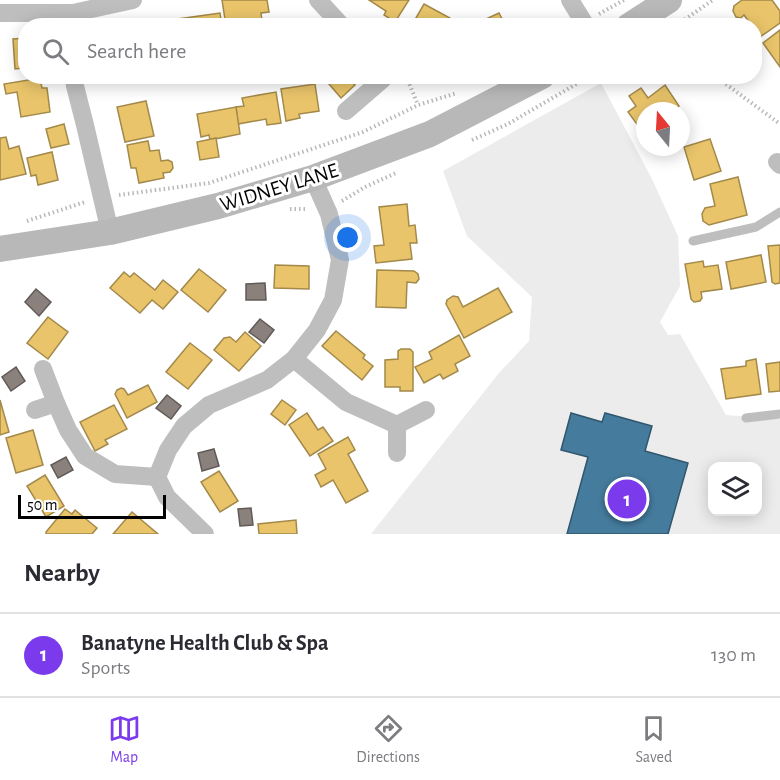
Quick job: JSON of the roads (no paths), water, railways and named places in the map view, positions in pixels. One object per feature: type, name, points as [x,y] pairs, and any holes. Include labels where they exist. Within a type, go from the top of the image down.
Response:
[{"type":"street","points":[[76,18],[134,0]]},
{"type":"street","points":[[318,0],[335,18]]},
{"type":"street","points":[[570,0],[581,18]]},
{"type":"street","points":[[641,18],[669,0]]},
{"type":"street","points":[[0,14],[58,18]]},
{"type":"street","points":[[75,84],[110,232]]},
{"type":"street","points":[[346,111],[376,84]]},
{"type":"street","name":"WIDNEY LANE","points":[[0,249],[110,232],[218,206],[313,178],[430,134],[527,84]]},
{"type":"street","points":[[205,534],[167,497],[157,477],[168,450],[183,426],[209,405],[267,380],[294,359],[317,330],[333,300],[340,260],[329,214],[313,178]]},
{"type":"street","points":[[294,359],[346,402],[397,425]]},
{"type":"street","points":[[44,369],[68,430],[85,456],[115,474],[157,477]]},
{"type":"street","points":[[35,410],[56,404]]},
{"type":"street","points":[[397,425],[426,410]]},
{"type":"street","points":[[397,425],[397,453]]},
{"type":"lane","points":[[693,241],[756,226],[780,212]]},
{"type":"lane","points":[[746,418],[780,414]]},
{"type":"place","name":"Banatyne Health Club & Spa","points":[[627,499]]}]
